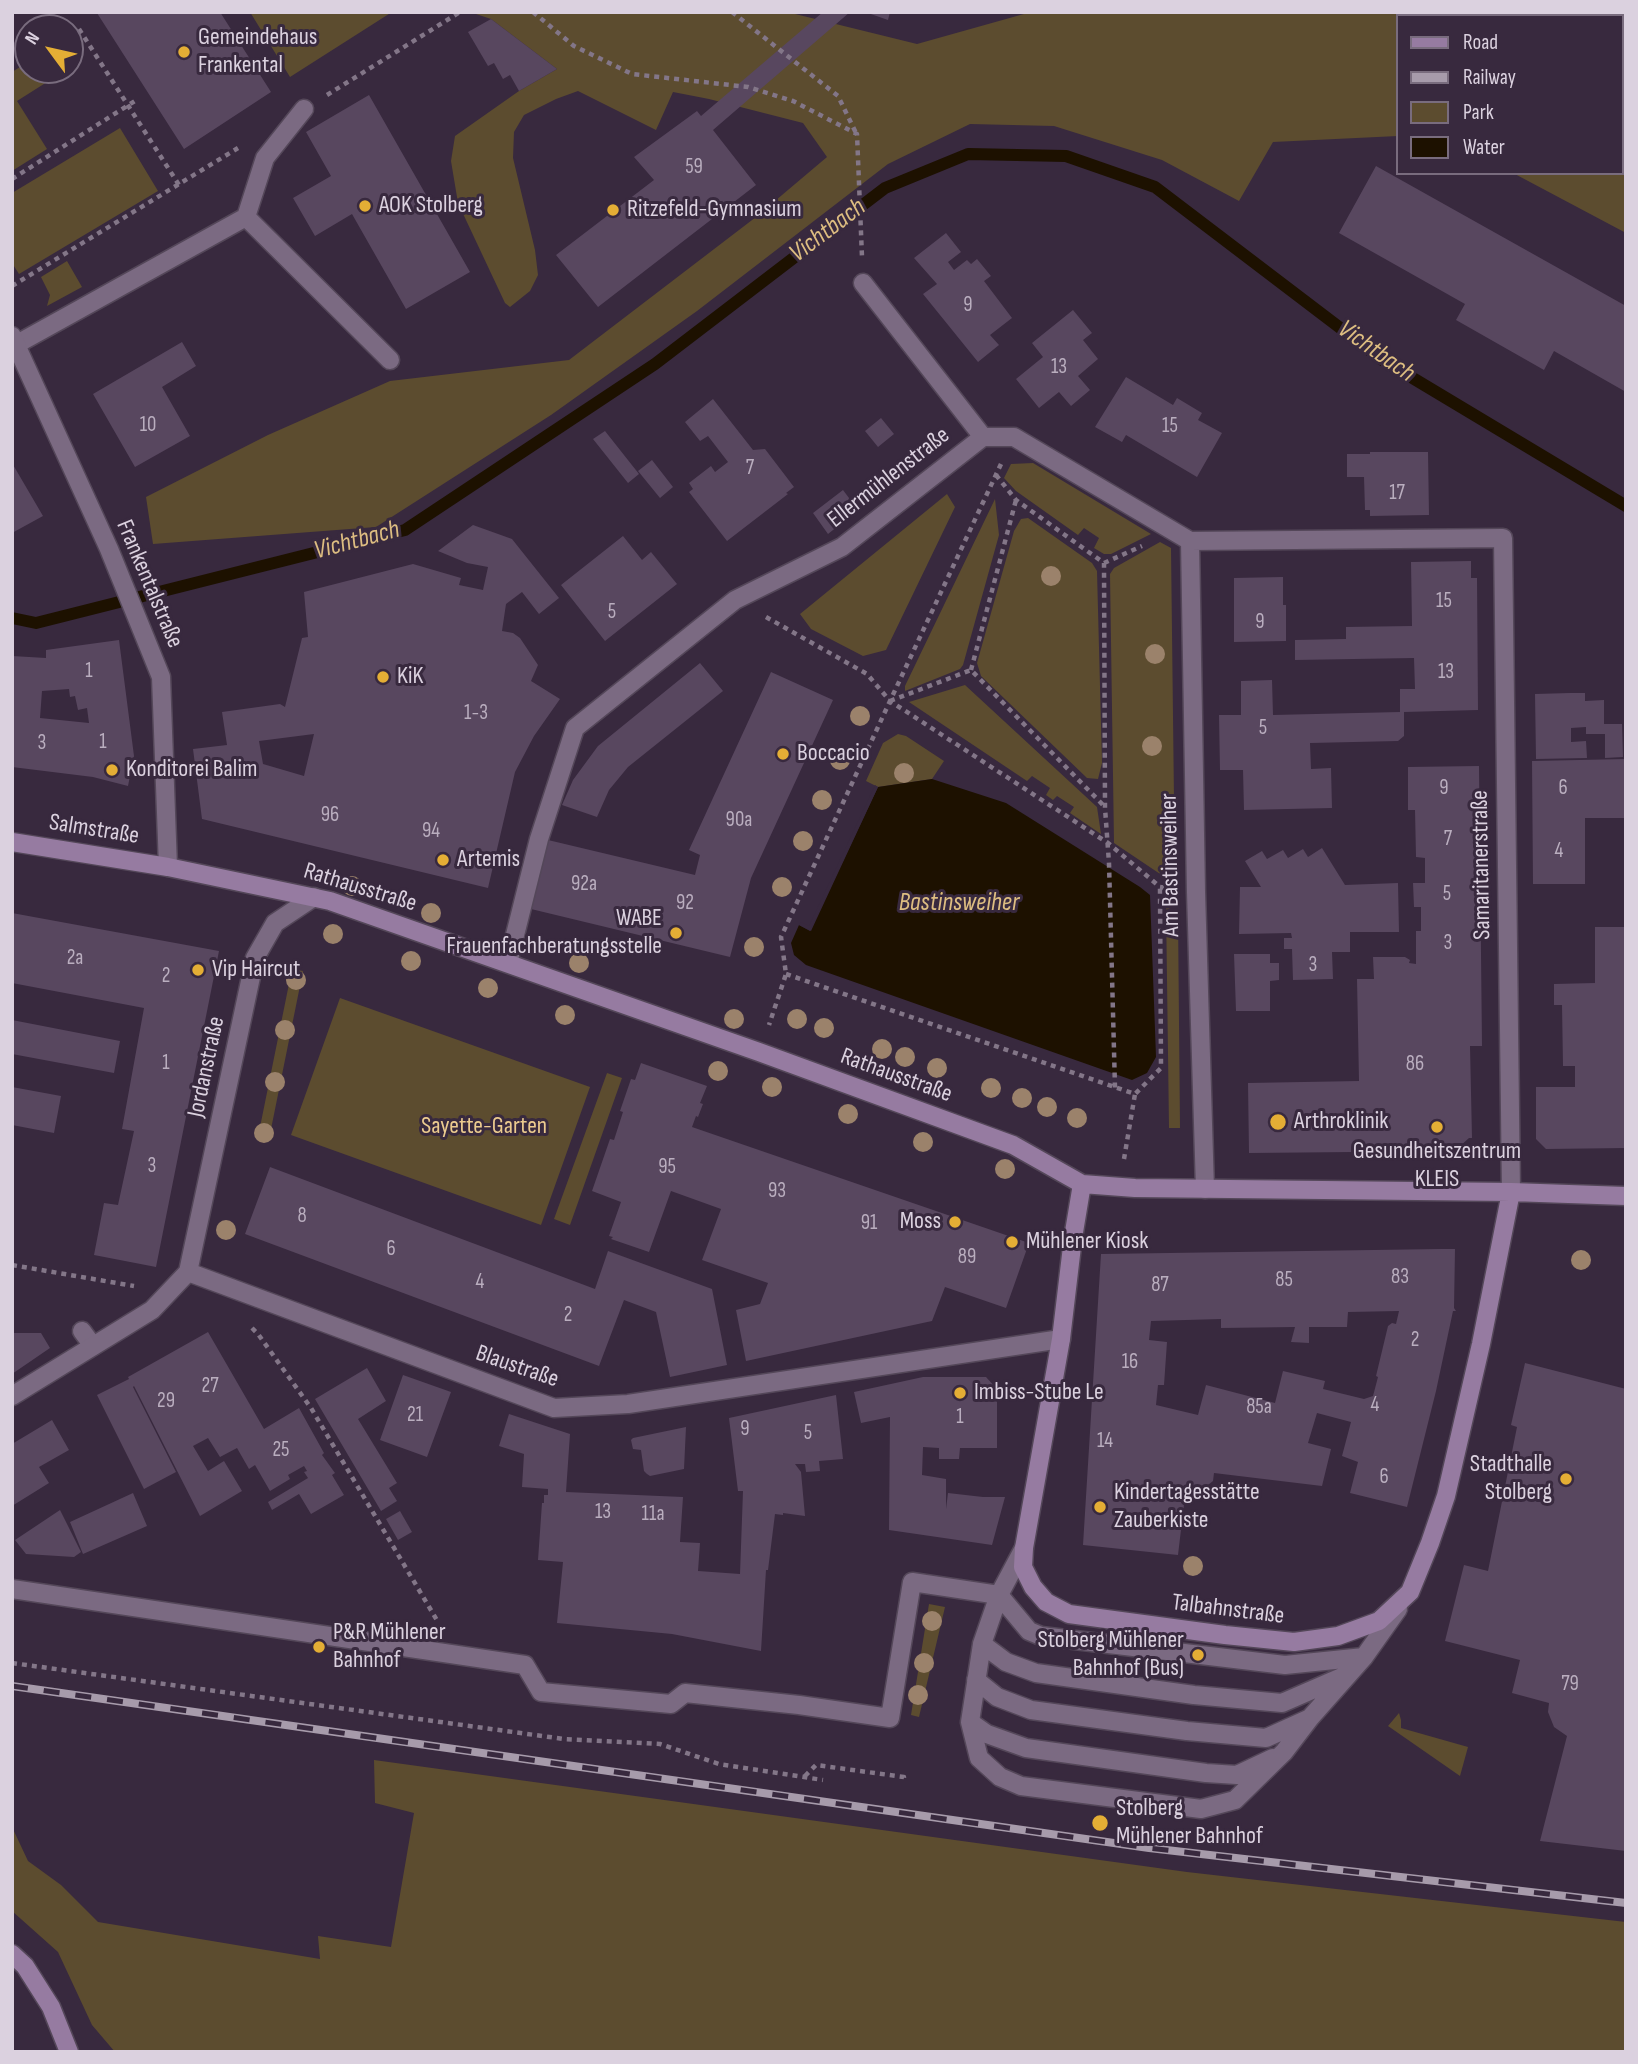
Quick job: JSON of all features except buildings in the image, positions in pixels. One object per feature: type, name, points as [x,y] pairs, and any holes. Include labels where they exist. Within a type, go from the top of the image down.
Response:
[{"type":"street","points":[[15,340],[246,218],[265,158],[304,109]]},
{"type":"street","points":[[246,218],[390,360]]},
{"type":"street","points":[[863,283],[983,437]]},
{"type":"street","name":"Frankentalstraße","points":[[15,340],[108,549],[161,677],[168,867]]},
{"type":"street","name":"Ellermühlenstraße","points":[[508,963],[539,839],[575,728],[736,600],[842,547],[983,437],[1014,437]]},
{"type":"street","points":[[1014,437],[1190,541]]},
{"type":"street","name":"Samaritanerstraße","points":[[1190,541],[1503,537],[1511,1192]]},
{"type":"street","name":"Am Bastinsweiher","points":[[1190,541],[1196,892],[1205,1189]]},
{"type":"street","name":"Salmstraße","points":[[12,842],[168,867]]},
{"type":"street","name":"Rathausstraße","points":[[168,867],[314,897],[508,963],[1013,1145],[1082,1184],[1205,1189],[1626,1196]]},
{"type":"street","name":"Jordanstraße","points":[[188,1272],[255,958],[275,922],[314,897]]},
{"type":"street","name":"Talbahnstraße","points":[[1082,1184],[1023,1567],[1033,1587],[1046,1602],[1069,1614],[1294,1642],[1338,1636],[1379,1621],[1410,1592],[1446,1496],[1481,1344],[1511,1192]]},
{"type":"street","points":[[12,1396],[152,1310],[188,1272]]},
{"type":"street","name":"Blaustraße","points":[[188,1272],[554,1408],[628,1404],[1060,1339]]},
{"type":"street","points":[[82,1331],[93,1346]]},
{"type":"street","points":[[1024,1548],[999,1595],[982,1644],[970,1722],[979,1758],[1000,1777],[1021,1786],[1188,1808],[1201,1809],[1235,1800],[1284,1752],[1310,1718],[1350,1674],[1410,1592]]},
{"type":"street","points":[[12,1589],[525,1665],[541,1692],[671,1704],[685,1693],[890,1718],[912,1582],[999,1595],[1029,1631],[1041,1636],[1285,1665],[1364,1657]]},
{"type":"street","points":[[982,1644],[1006,1662],[1036,1673],[1194,1695],[1268,1702],[1282,1703],[1350,1674]]},
{"type":"street","points":[[976,1680],[997,1697],[1031,1710],[1187,1731],[1266,1738],[1310,1718]]},
{"type":"street","points":[[970,1722],[987,1734],[1026,1748],[1206,1773],[1237,1775],[1284,1752]]},
{"type":"street","points":[[12,1954],[25,1966],[51,2007],[69,2052]]},
{"type":"path","points":[[304,109],[460,12]]},
{"type":"path","points":[[533,12],[574,46],[632,74],[748,87],[793,101],[857,134]]},
{"type":"path","points":[[732,12],[838,96],[857,134],[861,236]]},
{"type":"path","points":[[84,37],[179,185]]},
{"type":"path","points":[[12,179],[138,99]]},
{"type":"path","points":[[12,286],[247,143]]},
{"type":"path","points":[[759,1052],[786,974],[781,937],[1014,437]]},
{"type":"path","points":[[996,475],[1016,500],[1104,562],[1105,808],[1115,1088]]},
{"type":"path","points":[[971,670],[1016,500]]},
{"type":"path","points":[[736,600],[867,674],[890,701],[1108,843],[1160,887],[1196,892]]},
{"type":"path","points":[[890,701],[971,670]]},
{"type":"path","points":[[971,670],[1105,808]]},
{"type":"path","points":[[1119,1187],[1135,1094],[1161,1068],[1160,887]]},
{"type":"path","points":[[786,974],[1135,1094]]},
{"type":"path","points":[[12,1265],[169,1292]]},
{"type":"path","points":[[248,1325],[258,1334],[311,1408],[458,1656]]},
{"type":"path","points":[[12,1663],[564,1739],[660,1744],[719,1764],[824,1780]]},
{"type":"path","points":[[804,1777],[816,1765],[904,1777],[904,1782]]},
{"type":"green space","points":[[250,12],[392,12],[290,77]]},
{"type":"green space","points":[[470,12],[787,12],[917,44],[1031,12],[1626,12],[1626,233],[1517,175],[1624,175],[1624,14],[1396,14],[1396,136],[1273,142],[1239,201],[1162,160],[1054,126],[970,124],[888,164],[697,311],[551,415],[376,527],[153,544],[146,497],[268,435],[390,381],[569,360],[756,217],[827,157],[803,123],[709,99],[673,92],[656,130],[578,91],[556,99],[524,115],[514,132],[513,158],[535,250],[538,275],[530,291],[510,307],[505,303],[458,203],[451,161],[455,136],[519,91],[557,69],[491,19]]},
{"type":"green space","points":[[14,71],[14,84],[44,84],[17,101],[47,149],[12,171]]},
{"type":"green space","points":[[120,128],[158,191],[19,274],[12,263],[12,193]]},
{"type":"green space","points":[[67,261],[82,287],[47,306],[50,295],[41,277]]},
{"type":"green space","points":[[1033,463],[1151,534],[1111,554],[1104,554],[1094,548],[1099,538],[1084,528],[1078,535],[1016,491],[1004,478],[1011,464]]},
{"type":"green space","points":[[947,494],[955,507],[886,650],[863,656],[811,629],[800,614]]},
{"type":"green space","points":[[995,499],[999,535],[963,665],[960,669],[905,691],[905,686]]},
{"type":"green space","points":[[1028,518],[1092,563],[1097,571],[1102,763],[1098,779],[1087,778],[981,676],[977,663],[1014,531],[1021,519]]},
{"type":"green space","points":[[1160,542],[1171,548],[1175,884],[1114,843],[1110,574],[1114,568]]},
{"type":"green space","points":[[965,685],[1097,807],[1101,834],[1070,813],[1074,807],[1057,796],[1053,800],[1046,795],[1050,788],[1032,776],[1027,781],[909,702]]},
{"type":"green space","points":[[898,734],[906,736],[944,761],[932,779],[878,787],[866,781],[883,743]]},
{"type":"green space","points":[[1166,906],[1178,915],[1180,1128],[1169,1128]]},
{"type":"green space","points":[[292,969],[303,971],[269,1139],[258,1137]]},
{"type":"green space","name":"Sayette-Garten","points":[[340,998],[590,1087],[541,1225],[291,1135]]},
{"type":"green space","points":[[607,1073],[622,1078],[570,1225],[554,1219]]},
{"type":"green space","points":[[929,1604],[945,1607],[919,1717],[911,1715]]},
{"type":"green space","points":[[1399,1713],[1401,1728],[1468,1747],[1460,1776],[1388,1726]]},
{"type":"green space","points":[[374,1760],[1187,1872],[1626,1922],[1626,2052],[115,2052],[92,2025],[58,1952],[12,1911],[12,1827],[28,1861],[61,1885],[98,1922],[320,1959],[318,1936],[391,1947],[414,1813],[375,1803]]},
{"type":"water","name":"Bastinsweiher","points":[[932,779],[1006,803],[1150,895],[1156,1057],[1147,1073],[1132,1080],[806,965],[794,955],[791,943],[799,925],[811,931],[878,787]]},
{"type":"pier","points":[[875,785],[878,787],[810,931],[799,925],[801,922],[809,926]]},
{"type":"waterway","name":"Vichtbach","points":[[12,618],[36,623],[405,530],[655,364],[885,188],[968,154],[1066,156],[1155,187],[1381,359],[1626,506]]},
{"type":"railway","points":[[12,1686],[1149,1848],[1626,1903]]},
{"type":"place","name":"Gemeindehaus Frankental","points":[[184,52]]},
{"type":"place","name":"AOK Stolberg","points":[[365,206]]},
{"type":"place","name":"Ritzefeld-Gymnasium","points":[[613,210]]},
{"type":"place","name":"KiK","points":[[383,677]]},
{"type":"place","name":"Boccacio","points":[[783,754]]},
{"type":"place","name":"Konditorei Balim","points":[[112,770]]},
{"type":"place","name":"Artemis","points":[[443,860]]},
{"type":"place","name":"WABE Frauenfachberatungsstelle","points":[[676,933]]},
{"type":"place","name":"Vip Haircut","points":[[198,970]]},
{"type":"place","name":"Arthroklinik","points":[[1278,1122]]},
{"type":"place","name":"Gesundheitszentrum KLEIS","points":[[1437,1127]]},
{"type":"place","name":"Moss","points":[[955,1222]]},
{"type":"place","name":"Mühlener Kiosk","points":[[1012,1242]]},
{"type":"place","name":"Imbiss-Stube Le","points":[[960,1393]]},
{"type":"place","name":"Stadthalle Stolberg","points":[[1566,1479]]},
{"type":"place","name":"Kindertagesstätte Zauberkiste","points":[[1100,1507]]},
{"type":"place","name":"P&R Mühlener Bahnhof","points":[[319,1647]]},
{"type":"place","name":"Stolberg Mühlener Bahnhof (Bus)","points":[[1198,1655]]},
{"type":"place","name":"Stolberg Mühlener Bahnhof","points":[[1100,1823]]}]
